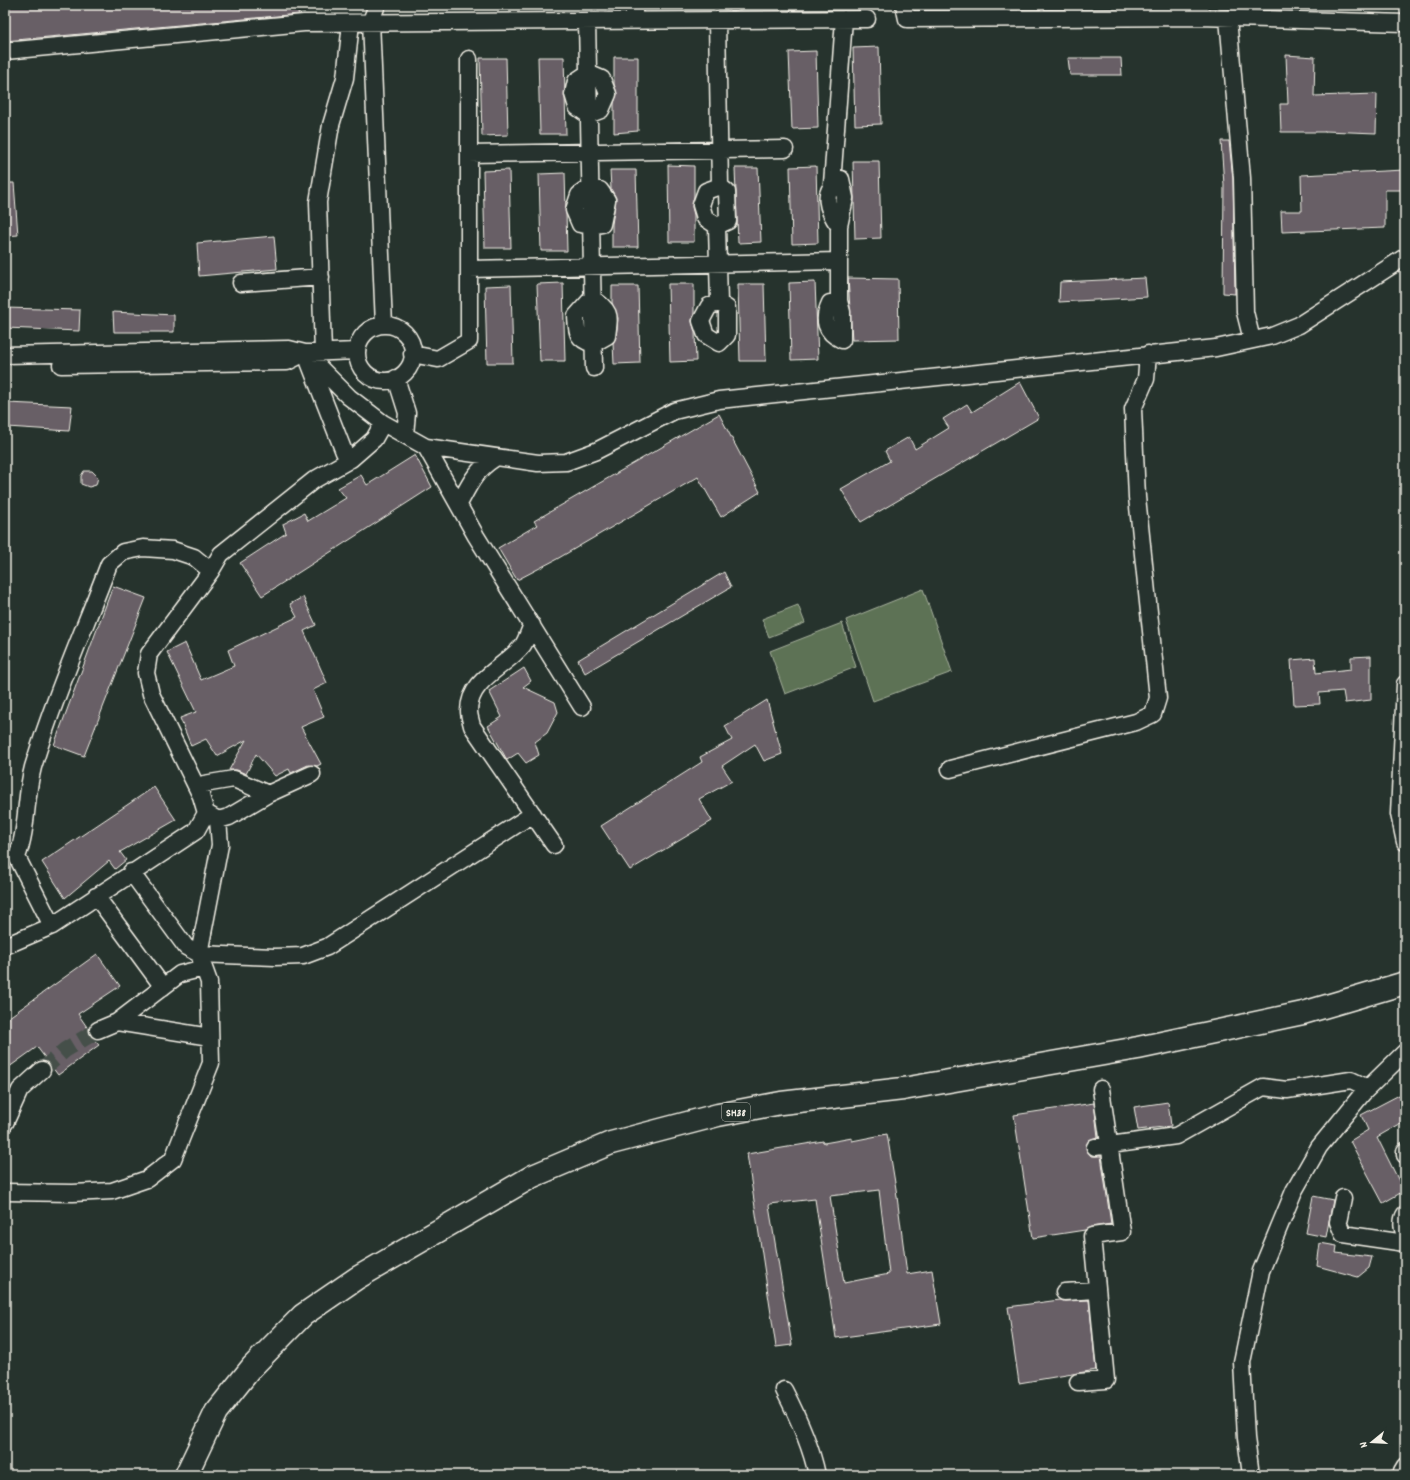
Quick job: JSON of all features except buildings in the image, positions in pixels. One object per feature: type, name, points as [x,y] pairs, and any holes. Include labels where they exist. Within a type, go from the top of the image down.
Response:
[{"type":"main road","name":"SH38","points":[[186,1475],[216,1412],[252,1367],[303,1315],[357,1278],[533,1176],[611,1143],[718,1115],[781,1103],[903,1089],[1138,1048],[1303,1013],[1405,983]]},
{"type":"street","points":[[376,5],[371,21],[384,325]]},
{"type":"street","points":[[904,5],[907,19],[1200,11],[1228,18],[1405,23]]},
{"type":"street","points":[[5,51],[304,23],[351,23],[371,21],[586,21],[634,12],[717,20],[868,19]]},
{"type":"street","points":[[1228,18],[1242,178],[1245,312],[1252,340]]},
{"type":"street","points":[[839,301],[840,226],[831,215],[827,195],[832,184],[844,19]]},
{"type":"street","points":[[717,20],[720,186],[727,192],[728,221],[717,226]]},
{"type":"street","points":[[586,21],[594,368]]},
{"type":"street","points":[[323,352],[318,202],[322,167],[345,78],[351,23]]},
{"type":"street","points":[[412,354],[438,359],[470,341],[469,60]]},
{"type":"street","points":[[469,154],[785,149]]},
{"type":"street","points":[[717,226],[705,218],[701,205],[706,191],[720,186]]},
{"type":"street","points":[[717,226],[719,303]]},
{"type":"street","points":[[305,353],[338,388],[384,423],[426,447],[538,464],[566,462],[596,451],[674,411],[720,400],[1216,348],[1272,336],[1298,325],[1405,257]]},
{"type":"street","points":[[469,269],[839,261]]},
{"type":"street","points":[[241,283],[321,277]]},
{"type":"street","points":[[384,325],[398,328],[405,334],[412,347],[412,354],[408,369],[396,378],[387,381],[378,380],[369,376],[362,370],[358,361],[357,351],[360,340],[365,333],[371,328],[384,325]]},
{"type":"street","points":[[5,355],[289,349],[305,353],[357,351]]},
{"type":"street","points":[[5,366],[287,362],[305,353]]},
{"type":"street","points":[[305,353],[344,452],[351,459]]},
{"type":"street","points":[[950,769],[1136,722],[1153,714],[1158,698],[1137,497],[1133,409],[1146,379],[1148,354]]},
{"type":"street","points":[[396,378],[407,413],[405,435]]},
{"type":"street","points":[[5,1192],[74,1193],[112,1191],[147,1179],[173,1159],[211,1063],[209,982],[202,961],[220,845],[212,816],[151,694],[146,673],[149,654],[211,571],[221,554],[314,480],[351,459],[374,439],[384,423]]},
{"type":"street","points":[[426,447],[476,536],[582,707]]},
{"type":"street","points":[[459,504],[471,480],[478,471],[496,458]]},
{"type":"street","points":[[52,926],[11,858],[23,842],[30,778],[40,747],[109,564],[123,552],[144,548],[173,550],[194,557],[211,571]]},
{"type":"street","points":[[532,625],[524,644],[480,683],[472,694],[468,711],[472,726],[554,845]]},
{"type":"street","points":[[1405,684],[1399,814],[1405,842]]},
{"type":"street","points":[[5,946],[52,926],[196,830],[212,816],[229,817],[268,794],[312,774]]},
{"type":"street","points":[[201,796],[204,784],[234,779],[268,794]]},
{"type":"street","points":[[98,1030],[117,1022],[180,974],[202,961],[290,957],[315,952],[333,943],[533,814]]},
{"type":"street","points":[[131,872],[186,947],[202,961]]},
{"type":"street","points":[[96,896],[163,987]]},
{"type":"street","points":[[117,1022],[210,1037]]},
{"type":"street","points":[[1251,1475],[1246,1438],[1242,1362],[1261,1270],[1294,1191],[1319,1147],[1368,1088],[1405,1052]]},
{"type":"street","points":[[5,1123],[20,1090],[42,1070]]},
{"type":"street","points":[[1102,1146],[1176,1136],[1263,1087],[1287,1090],[1351,1080],[1368,1088]]},
{"type":"street","points":[[1078,1382],[1106,1380],[1092,1236],[1122,1232],[1102,1146],[1101,1088]]},
{"type":"street","points":[[1343,1198],[1338,1222],[1343,1234],[1405,1243]]},
{"type":"street","points":[[1405,1214],[1403,1216],[1402,1229],[1405,1234]]},
{"type":"street","points":[[1064,1292],[1097,1290]]},
{"type":"street","points":[[784,1390],[799,1419],[813,1456],[817,1475]]},
{"type":"street","points":[[1402,1475],[1402,1471],[1405,1466]]},
{"type":"green space","points":[[923,589],[952,672],[873,701],[846,620]]},
{"type":"green space","points":[[798,605],[805,623],[769,637],[762,619]]},
{"type":"green space","points":[[842,623],[856,667],[785,694],[770,651]]},
{"type":"tunnel","points":[[42,1070],[65,1050],[98,1030]]}]
